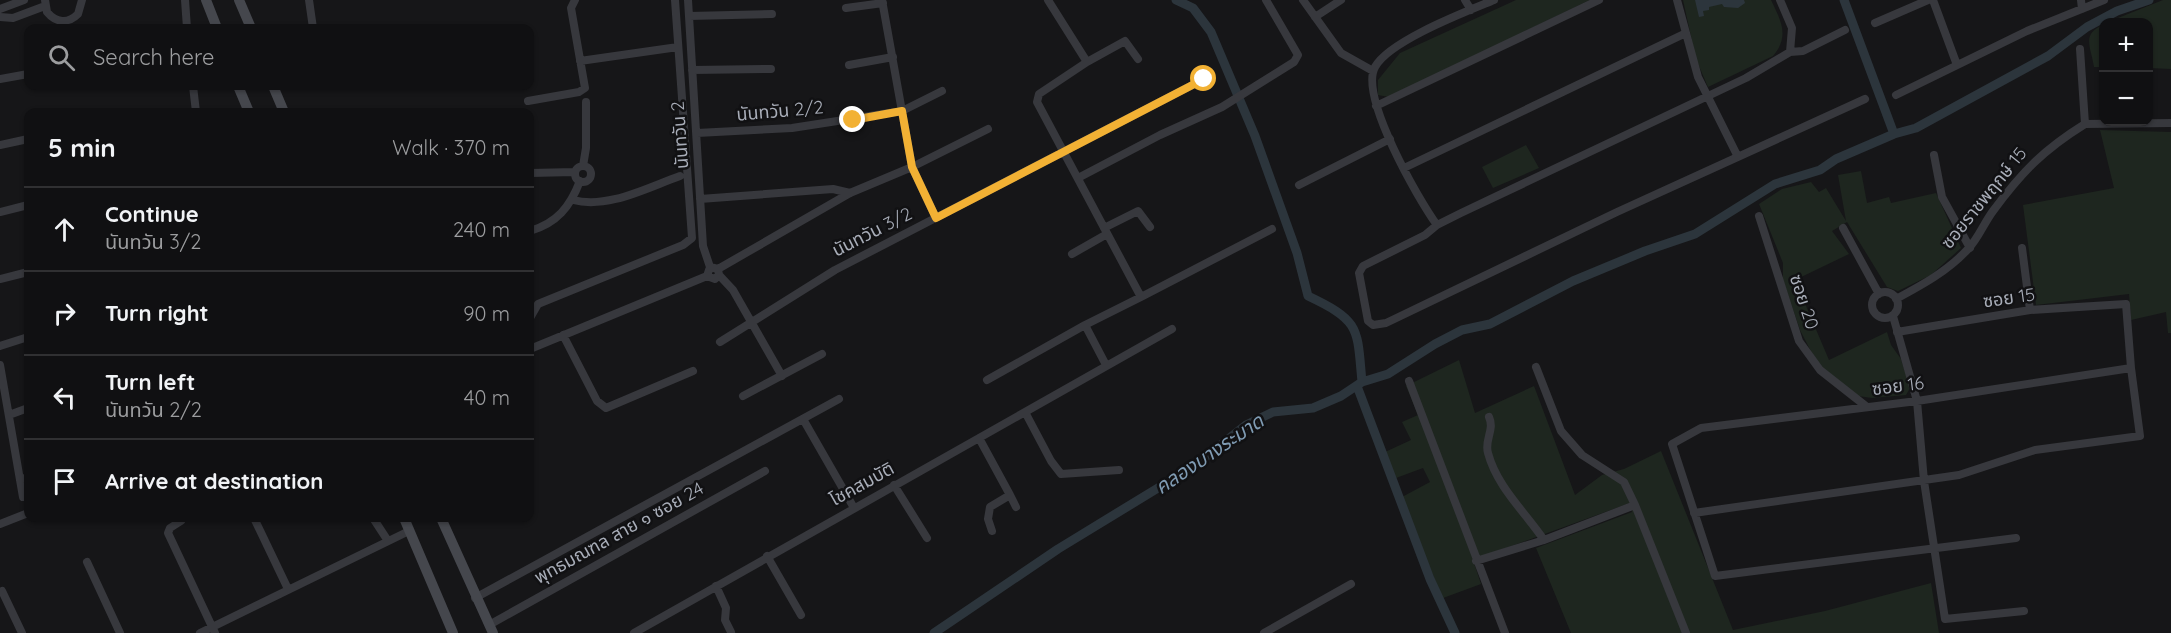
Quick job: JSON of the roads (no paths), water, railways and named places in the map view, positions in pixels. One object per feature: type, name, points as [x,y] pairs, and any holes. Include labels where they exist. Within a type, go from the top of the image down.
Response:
[{"type":"main road","points":[[206,0],[215,24]]},
{"type":"main road","points":[[239,0],[249,24]]},
{"type":"main road","points":[[240,90],[247,108]]},
{"type":"main road","points":[[275,90],[282,108]]},
{"type":"main road","points":[[406,522],[453,633]]},
{"type":"main road","points":[[443,522],[491,629]]},
{"type":"street","points":[[0,9],[24,0]]},
{"type":"street","points":[[73,24],[81,8],[81,0]]},
{"type":"street","points":[[185,0],[187,24]]},
{"type":"street","points":[[309,0],[312,24]]},
{"type":"street","points":[[528,101],[582,91],[584,83],[571,8],[575,0]]},
{"type":"street","points":[[534,311],[538,304],[683,245],[692,238],[675,0]]},
{"type":"street","name":"นันทวัน 2","points":[[688,0],[703,246],[713,272]]},
{"type":"street","points":[[1048,0],[1088,62]]},
{"type":"street","points":[[1078,178],[1160,135],[1222,107],[1280,72],[1298,56],[1266,0]]},
{"type":"street","points":[[1303,0],[1341,53],[1373,71]]},
{"type":"street","points":[[1315,17],[1341,0]]},
{"type":"street","points":[[1465,0],[1471,10]]},
{"type":"street","points":[[1437,225],[1423,206],[1390,139],[1376,106],[1370,80],[1373,71],[1385,54],[1400,44],[1494,0]]},
{"type":"street","points":[[1376,106],[1599,0]]},
{"type":"street","points":[[1677,0],[1707,97],[1738,157]]},
{"type":"street","points":[[1780,0],[1792,28],[1790,52]]},
{"type":"street","points":[[1875,23],[1928,0]]},
{"type":"street","points":[[1933,0],[1957,65]]},
{"type":"street","points":[[1896,95],[2081,4],[2104,0]]},
{"type":"street","points":[[846,8],[883,2],[912,167],[936,218]]},
{"type":"street","points":[[0,17],[12,18],[45,3],[50,16],[61,24]]},
{"type":"street","points":[[689,16],[772,14]]},
{"type":"street","points":[[1845,30],[1809,48],[1790,52],[1707,97],[1437,225],[1425,235],[1360,270],[1366,318],[1371,324],[1386,323],[1617,212],[1865,99]]},
{"type":"street","points":[[1404,168],[1686,33]]},
{"type":"street","points":[[1138,59],[1125,41],[1088,62],[1037,96],[1037,102],[1141,297]]},
{"type":"street","points":[[580,61],[678,47]]},
{"type":"street","points":[[2080,49],[2085,124],[2171,123]]},
{"type":"street","points":[[849,65],[893,57]]},
{"type":"street","points":[[692,70],[771,69]]},
{"type":"street","points":[[0,79],[24,75]]},
{"type":"street","name":"นันทวัน 3/2","points":[[720,342],[811,283],[1204,79]]},
{"type":"street","points":[[193,90],[196,108]]},
{"type":"street","name":"นันทวัน 2/2","points":[[697,134],[792,128],[902,111],[942,91]]},
{"type":"street","points":[[534,173],[575,172],[583,166],[586,148],[586,102]]},
{"type":"street","name":"ซอยราชพฤกษ์ 15","points":[[1896,299],[1949,267],[1970,248],[1981,228],[2030,164],[2085,124]]},
{"type":"street","points":[[534,347],[713,272],[850,193],[912,167],[988,129]]},
{"type":"street","points":[[1299,185],[1390,139]]},
{"type":"street","points":[[0,145],[24,140]]},
{"type":"street","points":[[1934,156],[1942,197],[1970,248]]},
{"type":"street","points":[[580,181],[587,181],[590,175],[589,169],[583,166]]},
{"type":"street","points":[[534,229],[554,220],[573,200],[580,181],[575,172]]},
{"type":"street","points":[[573,200],[586,203],[607,201],[680,176]]},
{"type":"street","points":[[700,199],[833,189],[850,193]]},
{"type":"street","points":[[0,212],[24,206]]},
{"type":"street","points":[[1072,254],[1136,211],[1141,213],[1150,227]]},
{"type":"street","name":"ซอย 20","points":[[1759,216],[1799,341],[1820,370],[1867,407]]},
{"type":"street","points":[[1843,228],[1879,294]]},
{"type":"street","points":[[987,380],[1085,325],[1272,229]]},
{"type":"street","points":[[2022,248],[2030,310]]},
{"type":"street","points":[[713,272],[733,290],[782,376]]},
{"type":"street","points":[[0,279],[24,273]]},
{"type":"street","points":[[1887,292],[1896,299],[1898,310],[1893,316],[1881,318],[1875,312],[1872,304],[1879,294],[1887,292]]},
{"type":"street","name":"ซอย 15","points":[[1897,332],[2030,310],[2126,304],[2131,368]]},
{"type":"street","points":[[1893,316],[1917,401],[1924,481],[1945,619],[2024,611]]},
{"type":"street","points":[[1085,325],[1106,365]]},
{"type":"street","name":"โชคสมบัติ","points":[[634,633],[1172,329]]},
{"type":"street","points":[[563,335],[597,401],[606,408],[693,371]]},
{"type":"street","points":[[0,346],[24,339]]},
{"type":"street","points":[[744,396],[822,354]]},
{"type":"street","points":[[0,365],[24,479],[23,497]]},
{"type":"street","points":[[1536,367],[1561,431],[1582,454],[1624,483],[1686,633]]},
{"type":"street","points":[[2016,538],[1715,576],[1694,513],[1959,475],[2035,450],[2140,436],[2131,368]]},
{"type":"street","name":"ซอย 16","points":[[1694,513],[1672,444],[1701,428],[1917,401],[2131,368]]},
{"type":"street","points":[[1409,381],[1505,633]]},
{"type":"street","points":[[475,597],[839,399]]},
{"type":"street","points":[[9,415],[24,409]]},
{"type":"street","points":[[1025,412],[1051,462],[1061,474],[1119,470]]},
{"type":"street","points":[[1489,417],[1492,428],[1486,449],[1496,475],[1501,486],[1544,540]]},
{"type":"street","points":[[803,419],[854,508]]},
{"type":"street","points":[[980,438],[1016,507]]},
{"type":"street","name":"พุทธมณฑล สาย ๑ ซอย 24","points":[[491,629],[765,471]]},
{"type":"street","points":[[894,485],[927,538]]},
{"type":"street","points":[[992,531],[988,519],[990,507],[1010,495]]},
{"type":"street","points":[[1476,561],[1544,540],[1635,505]]},
{"type":"street","points":[[0,524],[24,515]]},
{"type":"street","points":[[179,522],[168,532],[213,630]]},
{"type":"street","points":[[256,522],[288,589]]},
{"type":"street","points":[[376,522],[388,542]]},
{"type":"street","points":[[200,633],[213,630],[288,589],[409,531]]},
{"type":"street","points":[[767,556],[801,615]]},
{"type":"street","points":[[87,562],[120,633]]},
{"type":"street","points":[[1264,633],[1351,584]]},
{"type":"street","points":[[716,586],[726,608],[725,620],[731,632]]},
{"type":"street","points":[[2,591],[22,633]]},
{"type":"waterway","name":"คลองบางระมาด","points":[[1176,0],[1193,8],[1211,32],[1255,136],[1297,253],[1308,296],[1338,312],[1353,328],[1359,349],[1362,382]]},
{"type":"waterway","points":[[1844,0],[1894,134]]},
{"type":"waterway","points":[[934,633],[1058,549],[1194,466],[1246,425],[1273,412],[1313,408],[1341,396],[1362,382],[1388,374],[1462,330],[1490,324],[1573,281],[1645,251],[1695,234],[1775,184],[1820,170],[1836,159],[1894,134],[1916,128],[2048,56],[2087,27],[2117,11],[2149,0]]},
{"type":"waterway","points":[[1357,386],[1430,579],[1455,633]]}]
